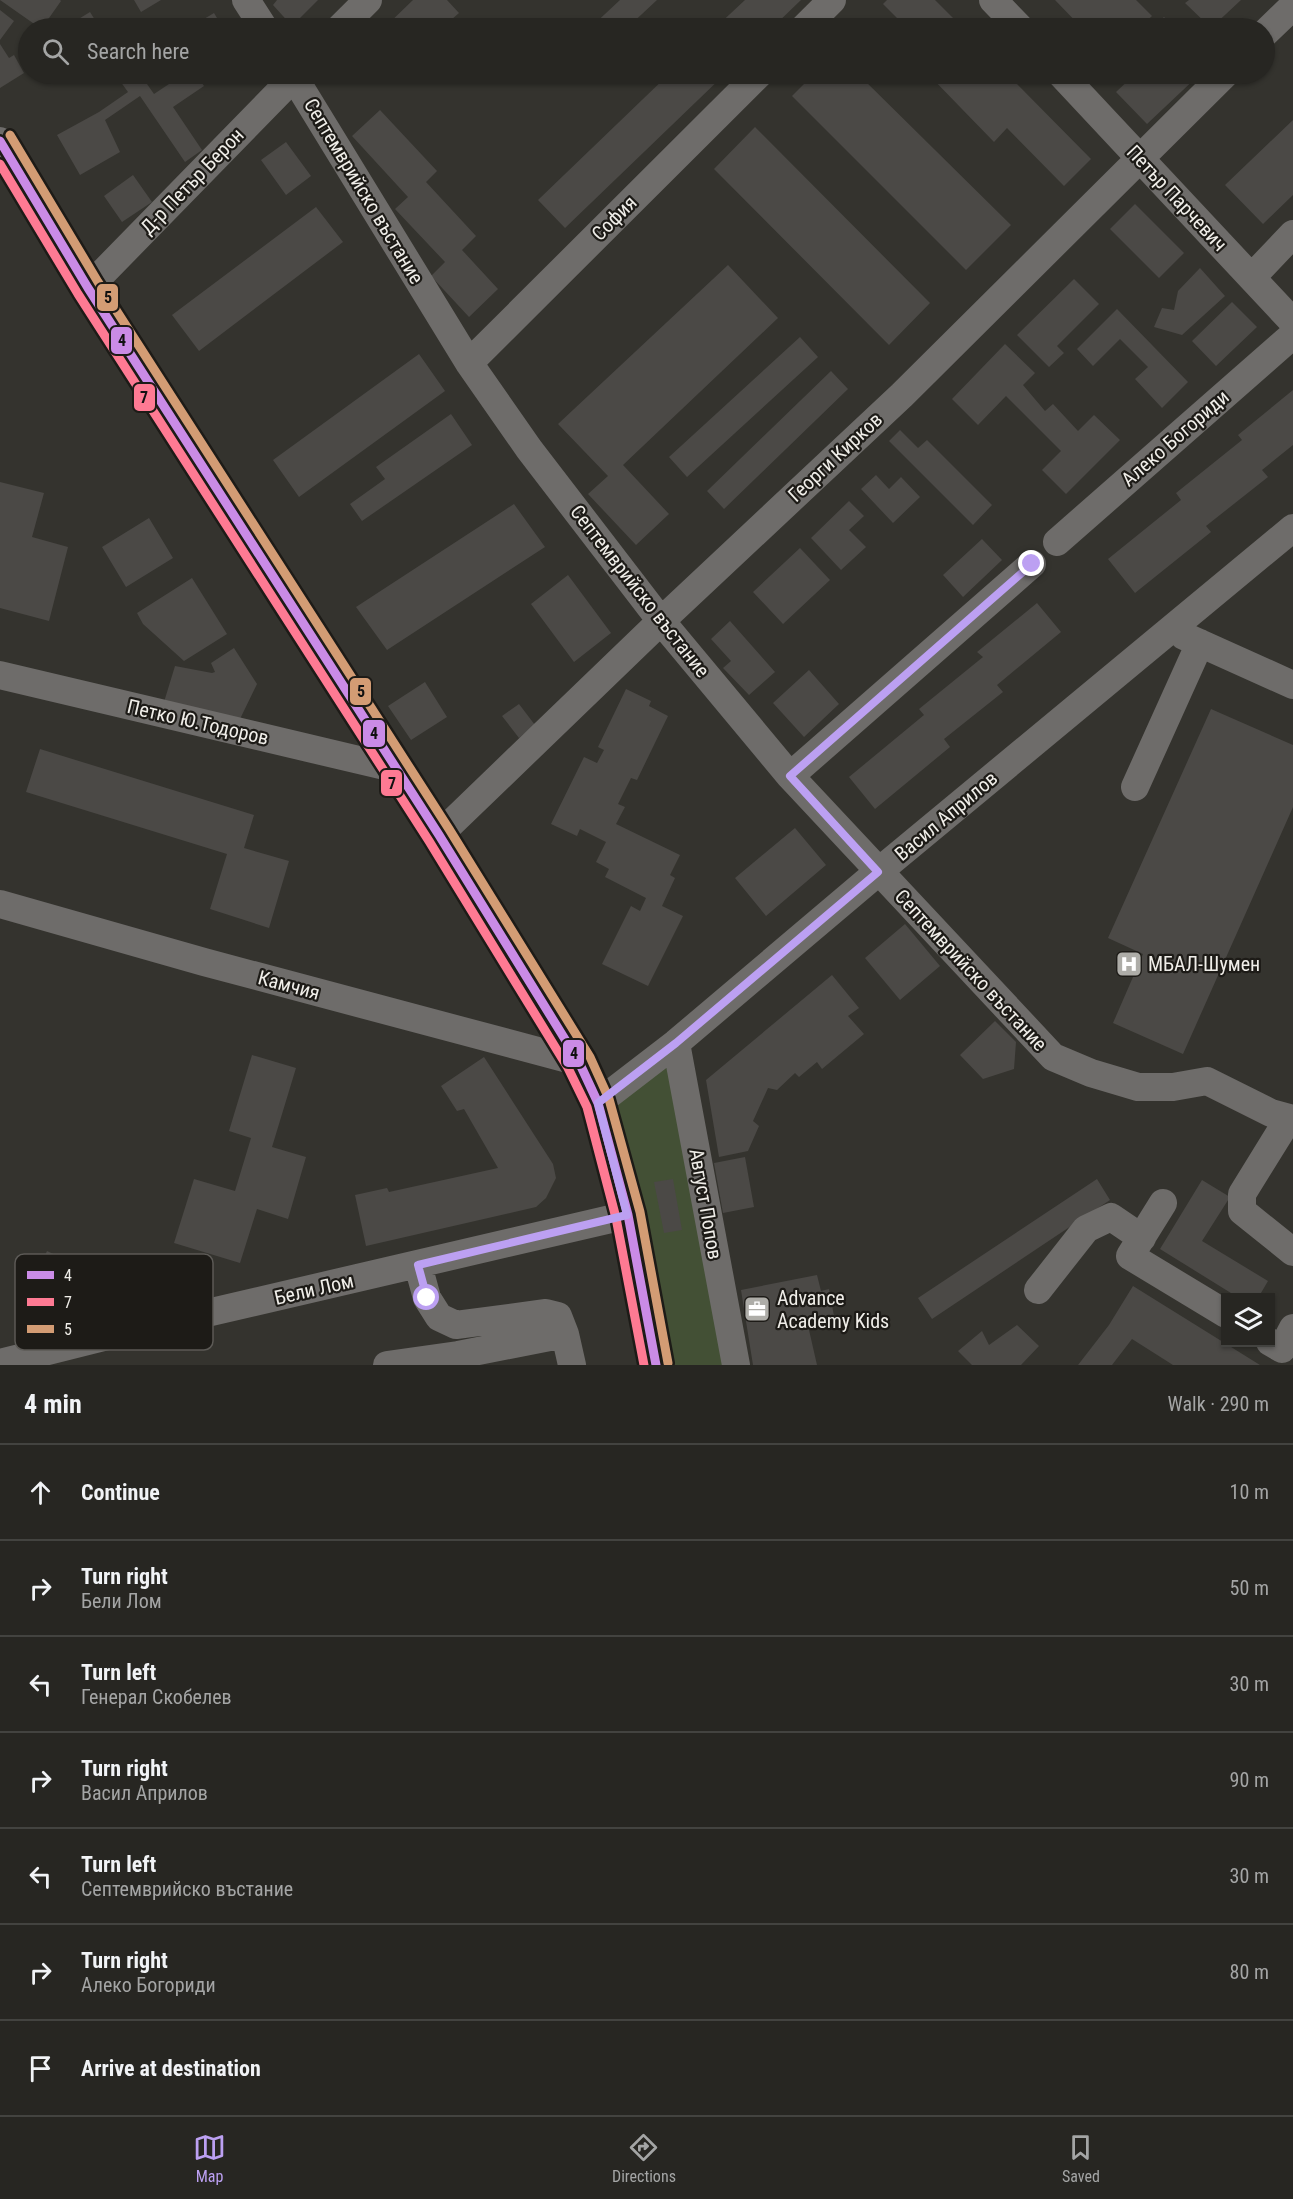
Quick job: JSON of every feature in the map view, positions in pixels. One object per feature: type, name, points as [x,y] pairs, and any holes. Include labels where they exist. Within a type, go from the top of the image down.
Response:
[{"type":"street","points":[[246,0],[258,18]]},
{"type":"street","points":[[350,18],[368,0]]},
{"type":"street","points":[[814,18],[832,0]]},
{"type":"street","points":[[993,0],[1010,18]]},
{"type":"street","points":[[1275,23],[1293,6]]},
{"type":"street","name":"Д-р Петър Берон","points":[[88,288],[284,84]]},
{"type":"street","name":"Септемврийско въстание","points":[[300,84],[469,363],[529,449],[661,621],[790,776],[1053,1057],[1091,1073],[1138,1087],[1173,1088],[1207,1081],[1271,1113],[1291,1118]]},
{"type":"street","name":"София","points":[[469,363],[749,84]]},
{"type":"street","name":"Петър Парчевич","points":[[1070,84],[1293,322]]},
{"type":"street","name":"Георги Кирков","points":[[439,836],[661,621],[902,395],[1215,84]]},
{"type":"street","points":[[0,141],[88,288],[397,769],[579,1062],[598,1103],[627,1215],[656,1365]]},
{"type":"street","points":[[1252,277],[1293,234]]},
{"type":"street","name":"Алеко Богориди","points":[[1057,542],[1293,335]]},
{"type":"street","name":"Васил Априлов","points":[[598,1103],[676,1043],[878,872],[1293,528]]},
{"type":"street","points":[[790,776],[1032,564]]},
{"type":"street","points":[[1171,630],[1293,685]]},
{"type":"street","points":[[1135,787],[1200,643]]},
{"type":"street","name":"Петко Ю.Тодоров","points":[[0,675],[397,769]]},
{"type":"street","name":"Камчия","points":[[0,904],[216,965],[579,1062]]},
{"type":"street","name":"Август Попов","points":[[676,1043],[736,1365]]},
{"type":"street","points":[[1291,1118],[1242,1194],[1242,1211],[1293,1252]]},
{"type":"street","points":[[1163,1203],[1130,1256],[1221,1311]]},
{"type":"street","name":"Бели Лом","points":[[213,1312],[627,1215]]},
{"type":"street","points":[[1038,1290],[1086,1229],[1111,1217],[1142,1238]]},
{"type":"street","points":[[418,1265],[427,1298],[439,1317],[456,1324],[546,1313],[558,1316],[572,1365]]},
{"type":"street","points":[[1275,1345],[1282,1349],[1293,1328]]},
{"type":"street","points":[[387,1365],[565,1334]]},
{"type":"street","name":"Бели Лом","points":[[0,1363],[52,1350]]},
{"type":"green space","points":[[676,1043],[736,1365],[656,1365],[598,1103]]},
{"type":"building","points":[[0,0],[61,1],[49,18],[26,18]]},
{"type":"building","points":[[134,0],[161,0],[141,12]]},
{"type":"building","points":[[277,0],[318,0],[300,18],[285,18],[273,5]]},
{"type":"building","points":[[413,0],[447,0],[459,13],[453,18],[394,18]]},
{"type":"building","points":[[620,0],[657,0],[638,18],[601,18]]},
{"type":"building","points":[[745,0],[801,0],[782,18],[726,18]]},
{"type":"building","points":[[887,0],[935,0],[953,18],[897,18],[883,4]]},
{"type":"building","points":[[1055,0],[1136,0],[1152,16],[1150,18],[1072,18]]},
{"type":"building","points":[[1189,0],[1241,0],[1222,18],[1201,18],[1185,3]]},
{"type":"building","points":[[0,10],[14,21],[0,40]]},
{"type":"building","points":[[90,12],[94,18],[80,18]]},
{"type":"building","points":[[214,13],[217,18],[206,18]]},
{"type":"building","points":[[0,44],[9,58],[14,55],[18,62],[18,77],[0,88]]},
{"type":"building","points":[[122,84],[147,84],[154,94],[169,84],[203,84],[204,86],[173,107],[202,150],[185,162],[140,96],[105,120],[120,152],[80,175],[57,135],[99,112],[128,92]]},
{"type":"building","points":[[659,84],[715,84],[565,228],[538,200]]},
{"type":"building","points":[[804,84],[868,84],[1011,225],[966,270],[792,96]]},
{"type":"building","points":[[938,84],[1017,84],[1091,159],[1064,186],[1007,128],[994,142]]},
{"type":"building","points":[[1124,84],[1189,84],[1147,124],[1116,92]]},
{"type":"building","points":[[380,110],[437,171],[426,182],[476,236],[462,250],[498,289],[469,317],[431,276],[445,262],[395,209],[408,197],[352,136]]},
{"type":"building","points":[[1293,120],[1293,195],[1263,224],[1225,185]]},
{"type":"building","points":[[755,127],[930,303],[889,345],[714,169]]},
{"type":"building","points":[[286,142],[311,176],[286,195],[261,160]]},
{"type":"building","points":[[133,175],[152,202],[122,222],[104,196]]},
{"type":"building","points":[[1135,204],[1184,253],[1159,278],[1110,229]]},
{"type":"building","points":[[316,207],[343,242],[199,351],[172,315]]},
{"type":"building","points":[[728,265],[778,318],[623,465],[669,514],[636,545],[588,494],[608,476],[558,424]]},
{"type":"building","points":[[1200,268],[1225,296],[1182,335],[1154,327],[1162,308],[1174,310],[1178,291]]},
{"type":"building","points":[[1074,279],[1099,304],[1057,346],[1064,353],[1049,367],[1017,335]]},
{"type":"building","points":[[1232,302],[1257,327],[1216,366],[1192,341]]},
{"type":"building","points":[[1117,309],[1188,382],[1162,408],[1135,379],[1148,367],[1120,339],[1093,366],[1077,349]]},
{"type":"building","points":[[800,337],[818,357],[687,477],[669,457]]},
{"type":"building","points":[[1005,344],[1035,373],[1023,385],[1045,411],[1053,404],[1078,431],[1094,415],[1120,440],[1066,494],[1042,470],[1061,451],[1006,396],[978,425],[952,399]]},
{"type":"building","points":[[419,354],[445,391],[299,497],[273,460]]},
{"type":"building","points":[[831,371],[848,389],[724,509],[707,491]]},
{"type":"building","points":[[1293,390],[1293,445],[1262,470],[1268,477],[1206,526],[1211,532],[1135,593],[1108,559],[1181,500],[1176,493],[1242,440],[1238,435]]},
{"type":"building","points":[[451,414],[472,445],[362,521],[350,504],[385,479],[376,467]]},
{"type":"building","points":[[900,430],[918,448],[927,440],[992,505],[973,525],[889,441]]},
{"type":"building","points":[[876,475],[889,489],[901,477],[920,497],[893,523],[861,489]]},
{"type":"building","points":[[0,482],[44,493],[32,537],[68,547],[49,621],[0,608]]},
{"type":"building","points":[[849,501],[864,516],[849,530],[866,547],[841,570],[811,538]]},
{"type":"building","points":[[514,504],[545,547],[387,650],[356,607]]},
{"type":"building","points":[[149,518],[173,558],[126,587],[102,547]]},
{"type":"building","points":[[982,539],[1002,560],[963,597],[943,575]]},
{"type":"building","points":[[800,548],[830,580],[783,624],[753,592]]},
{"type":"building","points":[[568,575],[611,633],[574,662],[531,604]]},
{"type":"building","points":[[192,578],[227,634],[184,661],[143,624],[137,613]]},
{"type":"building","points":[[1037,603],[1061,632],[997,685],[1003,692],[944,739],[950,747],[875,809],[849,777],[924,715],[919,709],[983,657],[977,652]]},
{"type":"building","points":[[730,621],[775,672],[749,695],[723,668],[731,661],[711,639]]},
{"type":"building","points":[[234,648],[257,684],[240,719],[164,702],[175,666],[212,673],[215,672],[211,663]]},
{"type":"building","points":[[809,670],[839,704],[804,737],[773,703]]},
{"type":"building","points":[[425,682],[447,717],[411,740],[388,706]]},
{"type":"building","points":[[626,689],[651,701],[649,706],[668,716],[637,780],[631,778],[618,804],[625,807],[616,824],[680,855],[670,875],[675,878],[662,906],[683,916],[648,986],[602,964],[631,906],[640,911],[646,898],[605,877],[609,869],[596,862],[606,842],[580,829],[577,836],[551,824],[584,757],[597,763],[604,750],[598,747]]},
{"type":"building","points":[[519,704],[535,725],[519,738],[502,716]]},
{"type":"building","points":[[1211,709],[1293,745],[1293,807],[1183,1054],[1113,1023],[1143,954],[1108,938]]},
{"type":"building","points":[[40,749],[254,815],[244,848],[289,861],[269,928],[210,909],[227,854],[26,792]]},
{"type":"building","points":[[795,828],[826,865],[766,916],[735,878]]},
{"type":"building","points":[[905,924],[940,966],[900,1000],[865,958]]},
{"type":"building","points":[[832,975],[859,1008],[848,1016],[864,1034],[822,1069],[817,1062],[799,1077],[795,1073],[777,1090],[768,1088],[753,1121],[759,1126],[748,1151],[719,1157],[706,1080]]},
{"type":"building","points":[[995,1021],[1016,1042],[1014,1069],[983,1079],[960,1055]]},
{"type":"building","points":[[252,1055],[296,1068],[272,1147],[306,1157],[288,1219],[257,1209],[240,1263],[174,1243],[194,1179],[235,1191],[251,1138],[229,1131]]},
{"type":"building","points":[[484,1057],[553,1164],[556,1178],[546,1198],[536,1207],[366,1246],[355,1195],[387,1188],[389,1192],[498,1168],[464,1109],[457,1111],[441,1086]]},
{"type":"building","points":[[745,1157],[754,1207],[723,1213],[714,1163]]},
{"type":"building","points":[[673,1179],[682,1230],[664,1233],[654,1182]]},
{"type":"building","points":[[1097,1179],[1110,1200],[932,1319],[918,1298]]},
{"type":"building","points":[[1202,1180],[1230,1197],[1202,1241],[1268,1281],[1261,1293],[1231,1293],[1160,1249]]},
{"type":"building","points":[[817,1275],[821,1291],[829,1289],[836,1327],[809,1330],[817,1365],[753,1365],[741,1290]]},
{"type":"building","points":[[1133,1286],[1221,1341],[1221,1347],[1231,1347],[1260,1365],[1173,1365],[1132,1339],[1112,1365],[1078,1365],[1109,1325]]},
{"type":"building","points":[[1017,1325],[1039,1346],[1021,1365],[972,1365],[958,1351],[982,1331],[989,1345]]},
{"type":"transit line","name":"5","points":[[10,135],[98,282],[449,829],[590,1057],[609,1099],[640,1212],[668,1363]]},
{"type":"transit line","name":"4","points":[[0,141],[88,288],[439,835],[579,1062],[598,1103],[628,1215],[656,1365]]},
{"type":"transit line","name":"7","points":[[0,164],[78,294],[429,841],[568,1068],[587,1107],[616,1218],[644,1365]]},
{"type":"place","name":"МБАЛ-Шумен","points":[[1129,964]]},
{"type":"place","name":"Advance Academy Kids","points":[[757,1309]]},
{"type":"route","points":[[427,1298],[418,1265],[627,1215],[598,1103],[676,1043],[878,872],[790,776],[1032,564]]}]
